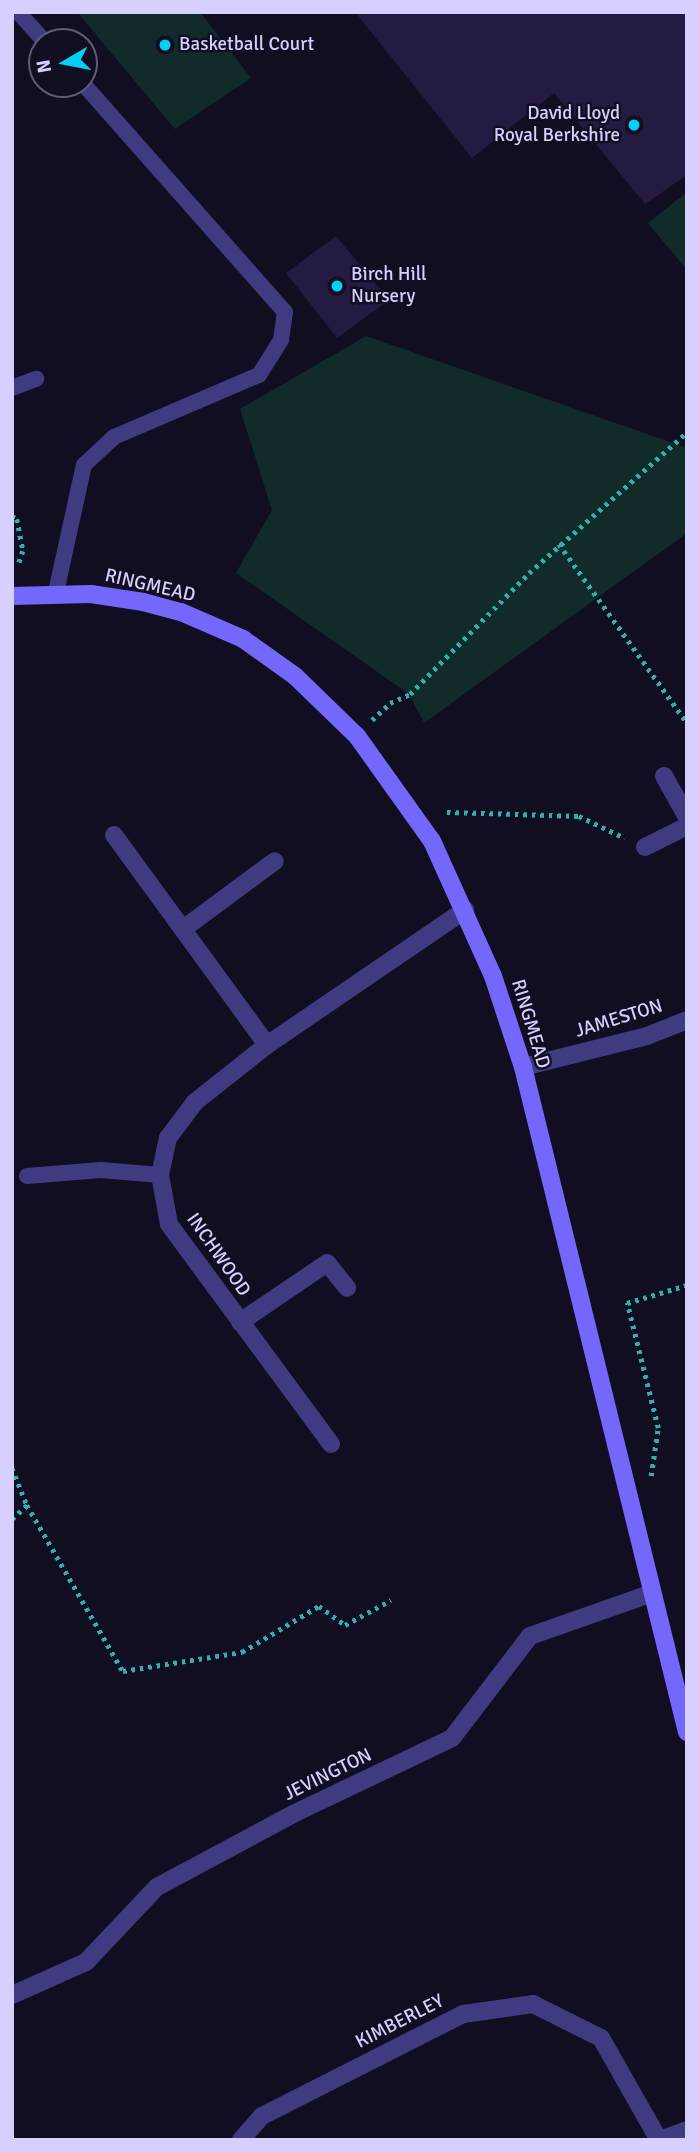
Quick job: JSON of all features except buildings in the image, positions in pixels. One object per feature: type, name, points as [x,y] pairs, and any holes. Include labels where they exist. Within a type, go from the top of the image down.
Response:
[{"type":"street","name":"RINGMEAD","points":[[12,596],[56,592],[91,594],[181,612],[271,657],[358,736],[432,842],[493,976],[523,1067],[625,1495],[687,1732]]},
{"type":"street","points":[[664,776],[687,817]]},
{"type":"street","points":[[645,847],[687,826]]},
{"type":"street","points":[[114,835],[267,1045]]},
{"type":"street","points":[[183,929],[275,861]]},
{"type":"street","name":"INCHWOOD","points":[[331,1444],[169,1224],[160,1175],[168,1138],[195,1102],[267,1045],[465,910]]},
{"type":"street","name":"JAMESTON","points":[[523,1067],[647,1036],[687,1020]]},
{"type":"street","name":"INCHWOOD","points":[[240,1322],[327,1263],[347,1288]]},
{"type":"street","name":"JEVINGTON","points":[[12,1995],[86,1962],[157,1887],[293,1814],[452,1738],[530,1636],[652,1593]]},
{"type":"street","name":"KIMBERLEY","points":[[241,2140],[262,2116],[463,2014],[533,2004],[601,2038],[660,2140],[687,2130]]},
{"type":"lane","points":[[18,12],[32,28]]},
{"type":"lane","points":[[56,592],[84,465],[114,437],[259,375],[281,340],[285,312],[95,98]]},
{"type":"lane","points":[[12,388],[36,379]]},
{"type":"lane","points":[[27,1176],[101,1170],[160,1175]]},
{"type":"path","points":[[379,713],[410,694],[559,544],[687,432]]},
{"type":"path","points":[[12,516],[17,519],[23,551],[18,566]]},
{"type":"path","points":[[559,544],[687,723]]},
{"type":"path","points":[[447,812],[579,816],[645,847]]},
{"type":"path","points":[[625,1495],[649,1489],[658,1427],[627,1303],[687,1285]]},
{"type":"path","points":[[12,1468],[27,1505],[123,1671],[242,1652],[319,1606],[345,1625],[391,1600]]},
{"type":"path","points":[[12,1519],[27,1505]]},
{"type":"green space","name":"Basketball Court","points":[[77,12],[200,12],[251,78],[175,129],[98,37],[98,28],[90,28]]},
{"type":"green space","points":[[687,192],[687,270],[648,223]]},
{"type":"green space","points":[[366,336],[687,448],[687,533],[424,723],[409,694],[236,573],[272,510],[240,409]]},
{"type":"place","name":"Basketball Court","points":[[165,45]]},
{"type":"place","name":"David Lloyd Royal Berkshire","points":[[634,125]]},
{"type":"place","name":"Birch Hill Nursery","points":[[337,286]]}]
